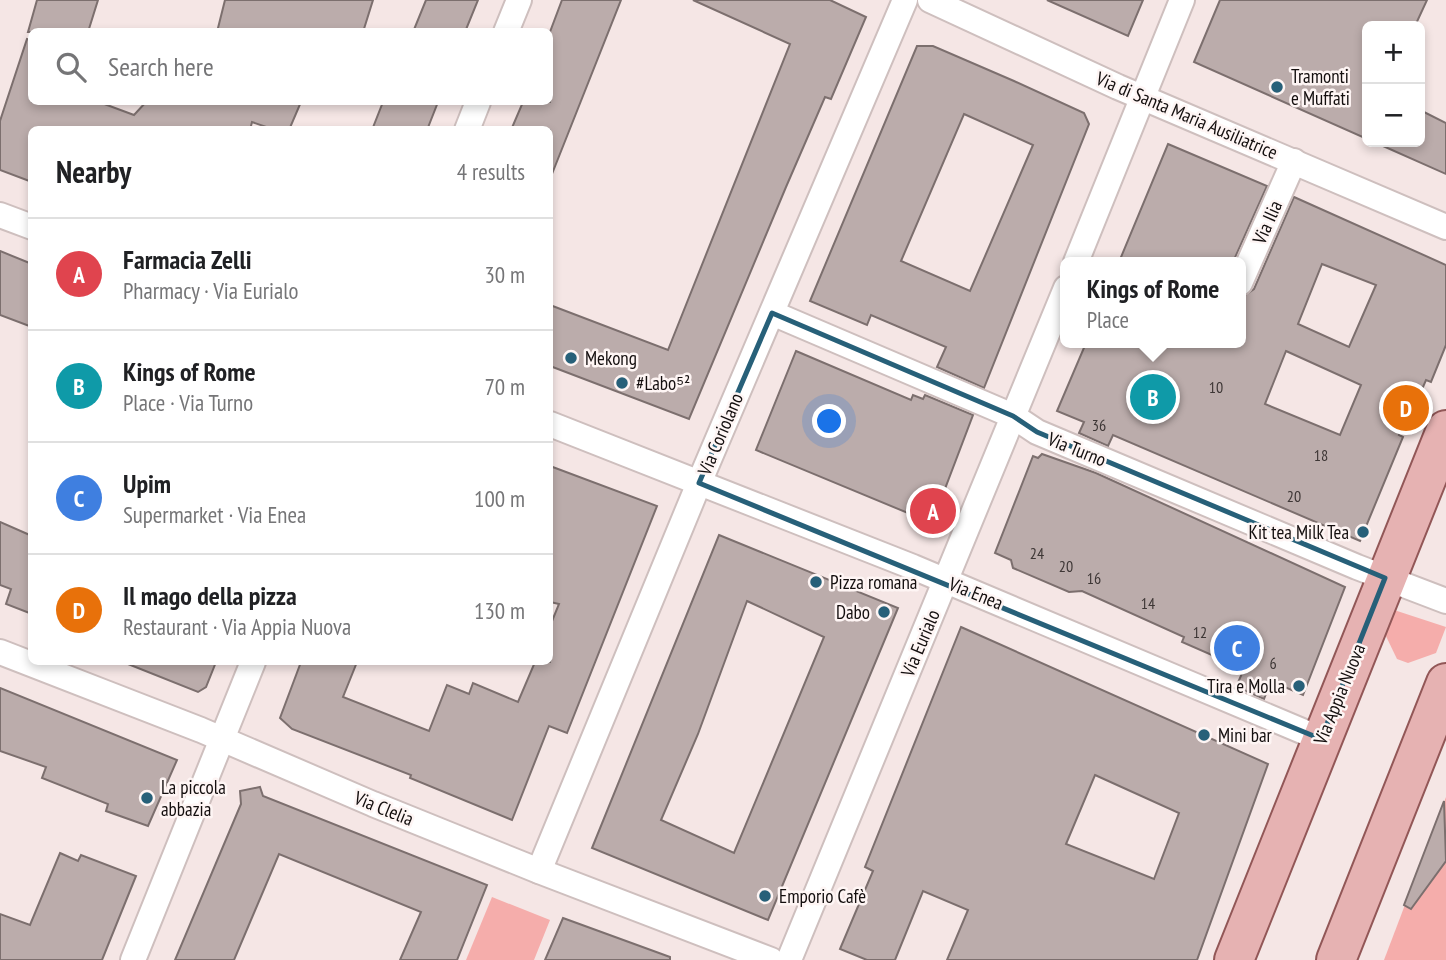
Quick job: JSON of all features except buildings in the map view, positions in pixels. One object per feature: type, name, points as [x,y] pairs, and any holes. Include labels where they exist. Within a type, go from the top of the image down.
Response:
[{"type":"main road","name":"Via Appia Nuova","points":[[1234,960],[1446,430]]},
{"type":"main road","points":[[1336,960],[1446,683]]},
{"type":"street","points":[[508,28],[519,0]]},
{"type":"street","name":"Via Coriolano","points":[[538,871],[699,483],[905,0]]},
{"type":"street","name":"Via di Santa Maria Ausiliatrice","points":[[930,0],[1143,97],[1446,227]]},
{"type":"street","points":[[1078,257],[1182,0]]},
{"type":"street","points":[[469,126],[477,105]]},
{"type":"street","name":"Via Ilia","points":[[1246,271],[1294,161]]},
{"type":"street","points":[[0,215],[28,225]]},
{"type":"street","name":"Via Eurialo","points":[[789,960],[1060,302]]},
{"type":"street","name":"Via Turno","points":[[772,313],[1013,416],[1037,432],[1446,601]]},
{"type":"street","name":"Via Enea","points":[[553,425],[946,580],[1321,739]]},
{"type":"street","name":"Via Clelia","points":[[0,652],[28,663]]},
{"type":"street","name":"Via Clelia","points":[[33,665],[222,739],[538,871],[771,960]]},
{"type":"street","points":[[132,960],[252,665]]},
{"type":"highlighted area","points":[[772,313],[1013,416],[1037,432],[1385,578],[1321,739],[699,483]]},
{"type":"shaded area","points":[[1391,609],[1446,627],[1436,653],[1408,663],[1397,659],[1383,630]]},
{"type":"shaded area","points":[[1446,797],[1446,960],[1384,960]]},
{"type":"shaded area","points":[[492,897],[550,920],[534,960],[466,960]]},
{"type":"place","name":"Tramonti e Muffati","points":[[1277,87]]},
{"type":"place","name":"Mekong","points":[[571,358]]},
{"type":"place","name":"#Labo⁵²","points":[[622,383]]},
{"type":"place","name":"Kings of Rome","points":[[1153,397]]},
{"type":"place","name":"Il mago della pizza","points":[[1406,408]]},
{"type":"place","name":"Farmacia Zelli","points":[[933,511]]},
{"type":"place","name":"Kit tea Milk Tea","points":[[1363,532]]},
{"type":"place","name":"Pizza romana","points":[[816,582]]},
{"type":"place","name":"Dabo","points":[[884,612]]},
{"type":"place","name":"Upim","points":[[1237,648]]},
{"type":"place","name":"Tira e Molla","points":[[1299,686]]},
{"type":"place","name":"Mini bar","points":[[1204,735]]},
{"type":"place","name":"La piccola abbazia","points":[[147,798]]},
{"type":"place","name":"Emporio Cafè","points":[[765,896]]}]
